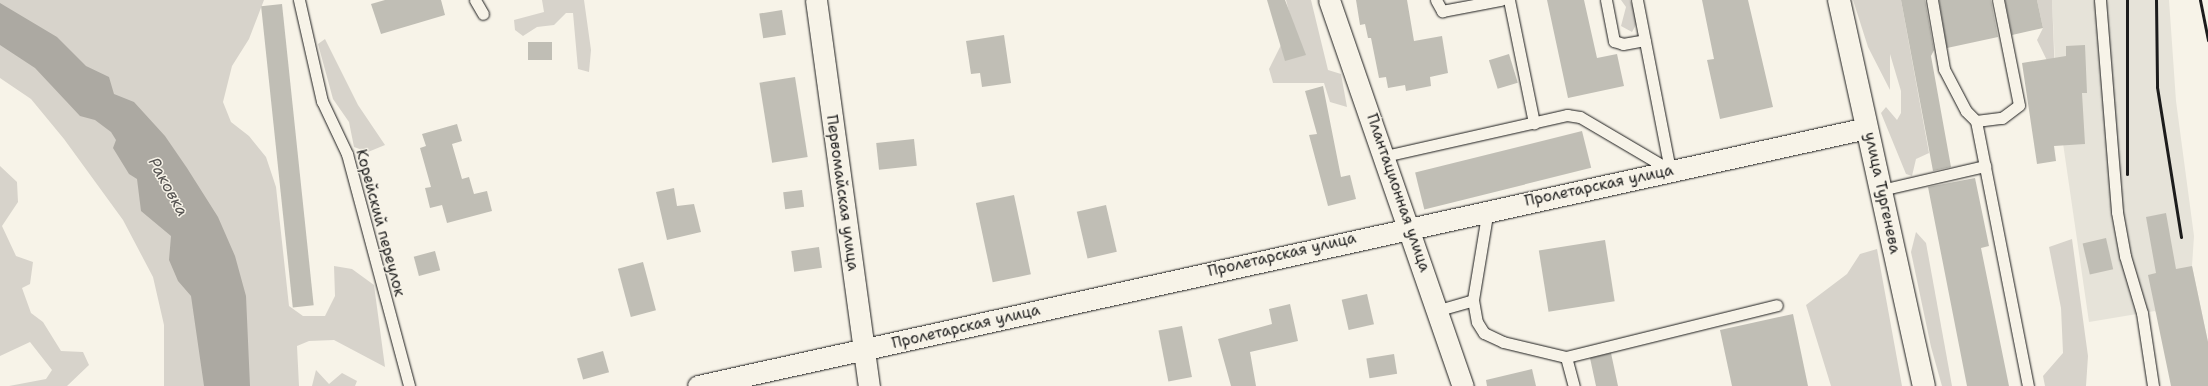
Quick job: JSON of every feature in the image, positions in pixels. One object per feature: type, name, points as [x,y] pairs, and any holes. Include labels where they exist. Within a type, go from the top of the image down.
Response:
[{"type":"main road","name":"улица Тургенева","points":[[1839,0],[1924,386]]},
{"type":"street","name":"Первомайская улица","points":[[816,0],[869,386]]},
{"type":"street","name":"Плантационная улица","points":[[1329,0],[1410,226],[1463,386]]},
{"type":"street","name":"Пролетарская улица","points":[[698,386],[1410,226],[1867,128]]},
{"type":"lane","name":"Корейский переулок","points":[[299,0],[322,101],[347,154],[409,386]]},
{"type":"lane","points":[[475,0],[483,14]]},
{"type":"lane","points":[[1436,0],[1442,11],[1501,0]]},
{"type":"lane","points":[[1509,0],[1534,123]]},
{"type":"lane","points":[[1606,0],[1614,41],[1623,44],[1645,40]]},
{"type":"lane","points":[[1637,0],[1670,170]]},
{"type":"lane","points":[[1932,0],[1944,69],[1966,111],[1976,121],[2028,386]]},
{"type":"lane","points":[[1976,121],[2002,118],[2019,105],[1998,0]]},
{"type":"lane","points":[[2100,0],[2117,212],[2124,256],[2142,313],[2153,386]]},
{"type":"lane","points":[[1385,156],[1567,115],[1580,117],[1670,170]]},
{"type":"lane","points":[[1881,190],[1985,166]]},
{"type":"lane","points":[[1488,209],[1473,300],[1477,322],[1484,333],[1503,342],[1566,357],[1777,305]]},
{"type":"lane","points":[[1439,310],[1473,300]]},
{"type":"lane","points":[[1566,357],[1574,386]]},
{"type":"shaded area","points":[[0,0],[264,0],[249,39],[232,66],[223,102],[231,122],[249,136],[266,157],[276,187],[289,306],[303,316],[325,316],[335,296],[334,266],[352,269],[374,285],[385,367],[334,340],[309,341],[297,346],[299,386],[164,386],[164,325],[153,277],[123,220],[64,139],[31,99],[0,78]]},
{"type":"shaded area","points":[[542,0],[584,0],[591,50],[589,72],[578,69],[573,13],[566,13],[554,25],[537,27],[523,36],[515,30],[514,20],[544,12]]},
{"type":"shaded area","points":[[1286,0],[1311,0],[1328,70],[1341,74],[1347,107],[1330,102],[1324,83],[1273,83],[1269,69],[1292,23]]},
{"type":"shaded area","points":[[1621,0],[1630,0],[1633,7],[1637,23],[1632,32],[1621,26],[1626,7]]},
{"type":"shaded area","points":[[1853,0],[1901,0],[1929,153],[1916,159],[1912,176],[1906,174],[1881,113],[1886,107],[1897,120],[1901,113],[1901,91],[1890,54],[1890,90],[1868,47]]},
{"type":"shaded area","points":[[2037,0],[2052,0],[2055,77],[2037,40],[2043,28]]},
{"type":"shaded area","points":[[2052,0],[2169,0],[2176,101],[2194,236],[2192,266],[2208,342],[2208,386],[2155,311],[2089,322],[2057,102]]},
{"type":"shaded area","points":[[325,39],[358,105],[385,145],[368,152],[354,147],[349,122],[333,99],[318,44]]},
{"type":"shaded area","points":[[0,166],[17,182],[18,202],[2,226],[16,256],[33,262],[30,284],[22,288],[31,313],[43,322],[61,351],[83,352],[89,365],[67,386],[9,386],[46,379],[52,370],[30,342],[0,356]]},
{"type":"shaded area","points":[[1916,232],[1926,243],[1952,386],[1942,386],[1931,347],[1911,252]]},
{"type":"shaded area","points":[[2072,239],[2088,356],[2086,386],[2045,386],[2043,376],[2063,353],[2061,308],[2049,247]]},
{"type":"shaded area","points":[[1877,249],[1902,386],[1831,386],[1806,305],[1847,274],[1860,254]]},
{"type":"shaded area","points":[[316,370],[329,384],[342,373],[357,381],[355,386],[312,386]]},
{"type":"water","name":"Раковка","points":[[0,3],[57,37],[86,66],[109,77],[114,94],[134,102],[165,136],[187,168],[218,217],[235,256],[246,296],[250,386],[204,386],[191,296],[178,281],[169,260],[171,236],[141,211],[137,179],[129,174],[113,148],[116,140],[111,132],[95,120],[80,116],[35,68],[0,45]]},
{"type":"building","points":[[385,0],[441,0],[445,15],[381,34],[371,4]]},
{"type":"building","points":[[1267,0],[1285,0],[1306,55],[1285,61]]},
{"type":"building","points":[[1356,0],[1407,0],[1414,41],[1442,36],[1448,73],[1430,77],[1431,86],[1406,91],[1405,85],[1388,88],[1386,77],[1379,78],[1371,38],[1368,38],[1365,24],[1360,25]]},
{"type":"building","points":[[1547,0],[1584,0],[1597,58],[1617,54],[1624,86],[1568,98]]},
{"type":"building","points":[[1702,0],[1748,0],[1773,107],[1720,119],[1707,60],[1714,59]]},
{"type":"building","points":[[1901,0],[1925,0],[1934,50],[1931,56],[1951,167],[1933,171]]},
{"type":"building","points":[[1939,0],[1991,0],[1998,37],[1947,48]]},
{"type":"building","points":[[2005,0],[2037,0],[2043,28],[2012,35]]},
{"type":"building","points":[[282,4],[314,305],[293,308],[261,6]]},
{"type":"building","points":[[782,10],[786,35],[763,38],[759,14]]},
{"type":"building","points":[[1004,35],[1011,83],[982,87],[980,73],[971,74],[966,41]]},
{"type":"building","points":[[528,42],[552,42],[552,60],[528,60]]},
{"type":"building","points":[[2085,45],[2087,93],[2082,93],[2085,144],[2054,146],[2056,161],[2037,164],[2022,63],[2066,56],[2066,46]]},
{"type":"building","points":[[1509,54],[1518,83],[1498,89],[1489,60]]},
{"type":"building","points":[[795,77],[808,157],[772,163],[759,83]]},
{"type":"building","points":[[1323,86],[1341,177],[1350,175],[1356,199],[1328,206],[1309,135],[1317,134],[1305,91]]},
{"type":"building","points":[[457,124],[462,141],[452,144],[462,179],[469,177],[474,194],[487,191],[492,211],[447,223],[442,205],[430,208],[425,188],[431,187],[420,148],[426,146],[422,134]]},
{"type":"building","points":[[1582,131],[1591,168],[1424,209],[1415,173]]},
{"type":"building","points":[[914,139],[917,166],[879,170],[876,143]]},
{"type":"building","points":[[1975,178],[1989,246],[1981,248],[2009,386],[1967,386],[1928,187]]},
{"type":"building","points":[[674,188],[677,206],[694,204],[701,232],[667,240],[656,192]]},
{"type":"building","points":[[802,190],[804,207],[785,209],[783,192]]},
{"type":"building","points":[[1014,195],[1031,274],[993,282],[976,203]]},
{"type":"building","points":[[1106,205],[1117,252],[1088,259],[1077,212]]},
{"type":"building","points":[[2166,213],[2176,269],[2192,266],[2208,342],[2208,386],[2171,386],[2148,275],[2156,273],[2146,217]]},
{"type":"building","points":[[2106,238],[2113,269],[2090,275],[2083,243]]},
{"type":"building","points":[[1605,240],[1615,301],[1549,312],[1539,250]]},
{"type":"building","points":[[819,247],[822,268],[794,272],[791,251]]},
{"type":"building","points":[[435,251],[440,270],[419,276],[414,257]]},
{"type":"building","points":[[643,262],[656,310],[631,317],[618,269]]},
{"type":"building","points":[[1367,294],[1374,324],[1349,330],[1342,300]]},
{"type":"building","points":[[1290,304],[1298,341],[1250,352],[1256,386],[1231,386],[1218,339],[1272,324],[1269,309]]},
{"type":"building","points":[[1793,314],[1808,386],[1732,386],[1720,330]]},
{"type":"building","points":[[1182,326],[1192,377],[1168,382],[1158,331]]},
{"type":"building","points":[[603,351],[609,372],[583,380],[577,358]]},
{"type":"building","points":[[1611,353],[1618,386],[1596,386],[1590,358]]},
{"type":"building","points":[[1394,354],[1397,374],[1369,378],[1366,358]]},
{"type":"building","points":[[1532,369],[1536,386],[1487,386],[1486,380]]},
{"type":"railway","points":[[2127,0],[2127,174]]},
{"type":"railway","points":[[2156,0],[2157,87],[2181,237]]},
{"type":"railway","points":[[2200,0],[2208,40]]}]
